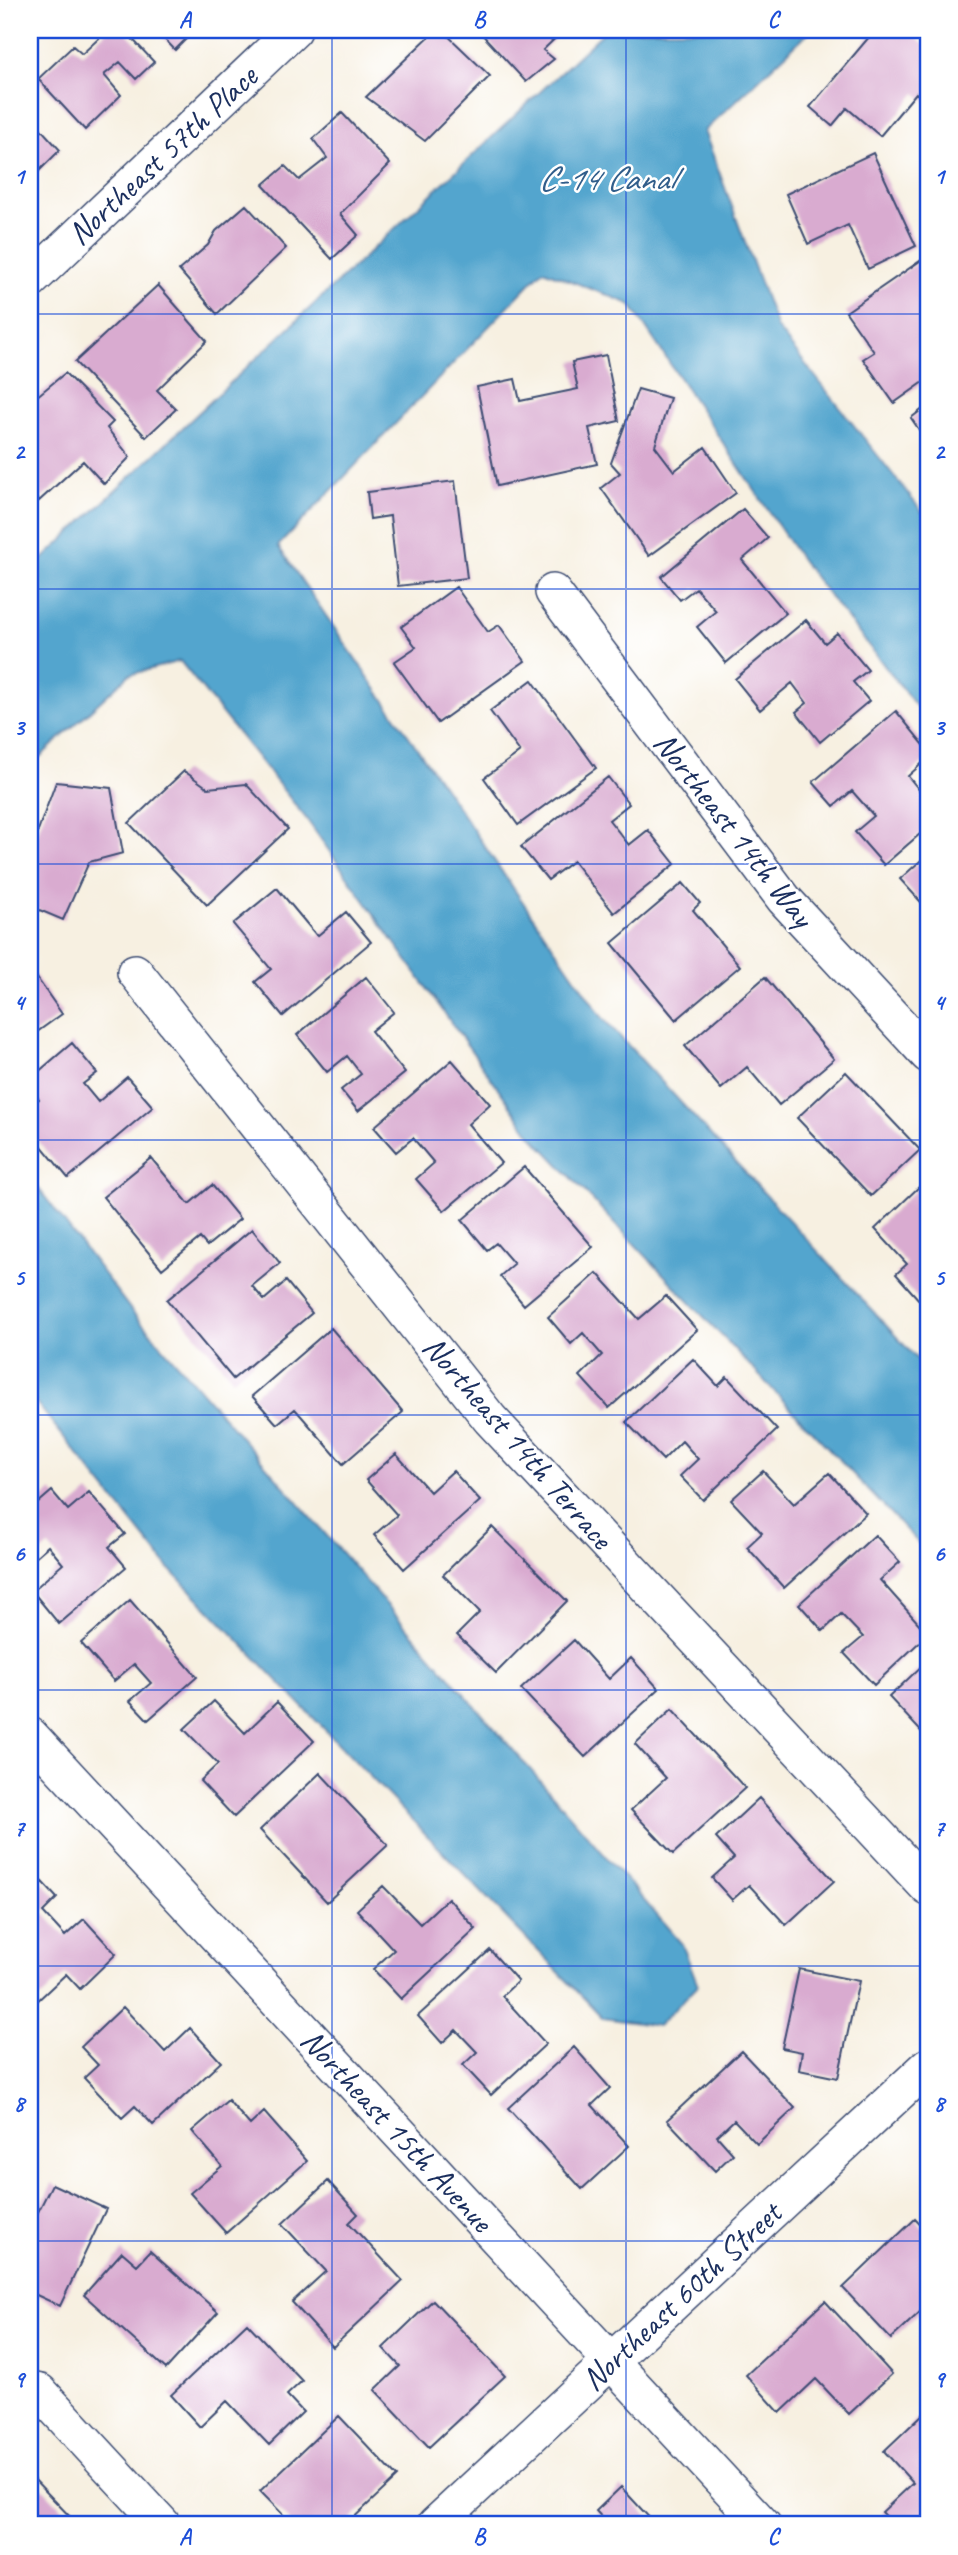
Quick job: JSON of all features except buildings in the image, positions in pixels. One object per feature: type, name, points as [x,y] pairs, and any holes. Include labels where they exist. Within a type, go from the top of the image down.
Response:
[{"type":"street","name":"Northeast 57th Place","points":[[30,281],[294,30]]},
{"type":"street","name":"Northeast 14th Way","points":[[553,592],[784,899],[928,1055]]},
{"type":"street","name":"Northeast 14th Terrace","points":[[135,972],[490,1419],[928,1888]]},
{"type":"street","name":"Northeast 15th Avenue","points":[[34,1748],[763,2525]]},
{"type":"street","name":"Northeast 60th Street","points":[[435,2525],[928,2066]]},
{"type":"street","points":[[30,2390],[40,2392],[163,2525]]},
{"type":"water","name":"C-14 Canal","points":[[606,30],[811,30],[704,131],[777,328],[928,519],[928,721],[802,561],[630,304],[543,270],[278,546],[602,1017],[928,1371],[928,1553],[532,1136],[305,817],[180,661],[129,675],[30,766],[30,571]]},
{"type":"water","points":[[30,1177],[134,1314],[682,1944],[698,1985],[658,2026],[603,2018],[168,1567],[30,1395]]}]
